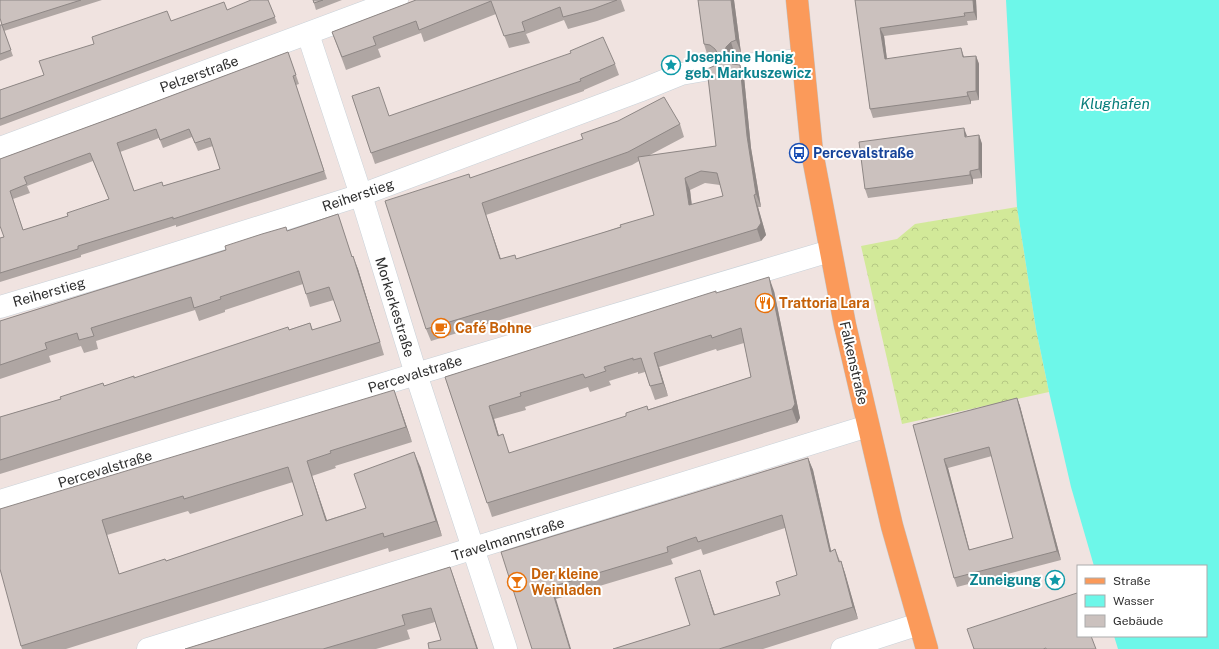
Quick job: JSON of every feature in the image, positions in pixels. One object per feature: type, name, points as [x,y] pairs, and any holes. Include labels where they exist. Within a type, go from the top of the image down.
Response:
[{"type":"main road","name":"Falkenstraße","points":[[797,0],[812,152],[830,251],[868,426],[892,526],[927,649]]},
{"type":"street","name":"Pelzerstraße","points":[[0,148],[397,0]]},
{"type":"street","name":"Morkerkestraße","points":[[308,34],[361,195],[416,374],[506,649]]},
{"type":"street","points":[[742,65],[802,60]]},
{"type":"street","name":"Reiherstieg","points":[[0,307],[114,273],[361,195],[640,91],[681,74],[710,69]]},
{"type":"street","name":"Percevalstraße","points":[[0,501],[416,374],[830,251]]},
{"type":"street","name":"Travelmannstraße","points":[[148,649],[474,550],[868,426]]},
{"type":"street","points":[[842,649],[919,624]]},
{"type":"green space","points":[[1017,207],[1036,329],[1049,392],[902,424],[861,246],[897,239],[915,224]]},
{"type":"water","name":"Klughafen","points":[[1006,0],[1219,0],[1219,649],[1118,649],[1114,637],[1207,637],[1207,565],[1094,565],[1071,487],[1049,392],[1036,329],[1017,207]]},
{"type":"building","points":[[0,0],[81,0],[2,25],[0,18]]},
{"type":"building","points":[[251,0],[268,0],[275,17],[0,119],[0,90],[44,75],[39,61],[94,44],[92,37],[167,11],[171,21],[224,2],[227,10]]},
{"type":"building","points":[[313,0],[323,0],[314,3]]},
{"type":"building","points":[[416,0],[617,0],[593,9],[563,17],[560,7],[522,22],[525,31],[504,36],[491,1],[419,30],[416,21],[373,37],[376,45],[342,57],[332,32]]},
{"type":"building","points":[[698,0],[731,0],[736,40],[731,42],[726,47],[725,54],[732,64],[740,65],[747,136],[756,194],[754,195],[761,223],[757,229],[426,329],[385,201],[469,174],[470,178],[583,139],[581,134],[618,121],[664,97],[680,124],[628,152],[482,203],[500,259],[515,255],[516,259],[621,227],[620,225],[654,215],[638,157],[716,146],[707,69],[714,66],[717,61],[718,54],[710,45],[704,44]],"holes":[[[701,171],[717,173],[723,196],[689,205],[685,178]]]},
{"type":"building","points":[[855,0],[973,0],[974,12],[964,13],[965,16],[880,28],[885,59],[961,48],[963,57],[976,56],[976,91],[967,92],[968,96],[870,109]]},
{"type":"building","points":[[0,25],[2,25],[11,50],[0,54]]},
{"type":"building","points":[[603,37],[615,64],[580,79],[581,81],[371,153],[352,96],[379,87],[389,116],[571,53],[570,51]]},
{"type":"building","points":[[288,52],[296,75],[293,76],[324,171],[173,219],[173,217],[78,246],[78,249],[0,273],[0,238],[4,237],[0,226],[0,159]],"holes":[[[156,129],[160,140],[189,129],[195,143],[210,138],[220,169],[163,186],[162,182],[134,191],[117,143]],[[90,153],[109,199],[67,213],[68,216],[23,230],[10,191],[27,184],[24,177]]]},
{"type":"building","points":[[964,128],[965,137],[979,135],[979,169],[970,171],[970,175],[865,189],[859,142]]},
{"type":"building","points":[[338,214],[380,342],[0,460],[0,417],[61,399],[60,397],[103,383],[104,386],[134,376],[134,378],[288,327],[289,330],[310,323],[312,330],[341,321],[329,287],[306,294],[299,271],[220,297],[221,299],[194,308],[191,297],[91,328],[94,336],[79,340],[77,333],[45,343],[47,349],[0,365],[0,321],[226,250],[225,246],[262,234],[286,227],[287,231]]},
{"type":"building","points":[[769,277],[795,404],[792,409],[487,503],[445,377],[716,291],[716,293]],"holes":[[[741,328],[751,377],[648,410],[647,406],[626,413],[626,416],[509,453],[503,434],[498,436],[489,406],[521,396],[520,393],[583,374],[585,378],[606,371],[604,367],[633,358],[633,360],[641,358],[650,386],[663,383],[654,353],[711,335],[712,338]]]},
{"type":"building","points":[[394,390],[406,427],[330,451],[331,453],[307,461],[326,521],[366,508],[354,474],[414,452],[436,521],[384,537],[383,533],[21,646],[0,569],[0,509]],"holes":[[[288,467],[303,515],[166,561],[165,559],[119,574],[102,520],[183,496],[184,499]]]},
{"type":"building","points":[[1017,398],[1057,551],[954,578],[913,425]],"holes":[[[989,447],[1013,538],[969,550],[944,459]]]},
{"type":"building","points":[[808,458],[830,552],[835,549],[839,562],[841,561],[853,607],[719,649],[613,649],[690,625],[675,578],[700,570],[714,615],[780,595],[776,582],[797,575],[782,515],[698,542],[696,537],[667,547],[668,552],[551,587],[570,649],[532,649],[501,552]]},
{"type":"building","points":[[450,567],[477,649],[429,649],[428,643],[441,640],[431,608],[402,615],[405,625],[323,649],[185,649]]},
{"type":"building","points":[[1077,593],[1077,637],[1091,637],[1096,649],[974,649],[967,629]]},
{"type":"place","name":"Josephine Honig geb. Markuszewicz","points":[[671,65]]},
{"type":"place","name":"Percevalstraße","points":[[799,153]]},
{"type":"place","name":"Trattoria Lara","points":[[765,303]]},
{"type":"place","name":"Café Bohne","points":[[441,328]]},
{"type":"place","name":"Zuneigung","points":[[1055,580]]},
{"type":"place","name":"Der kleine Weinladen","points":[[517,582]]}]
